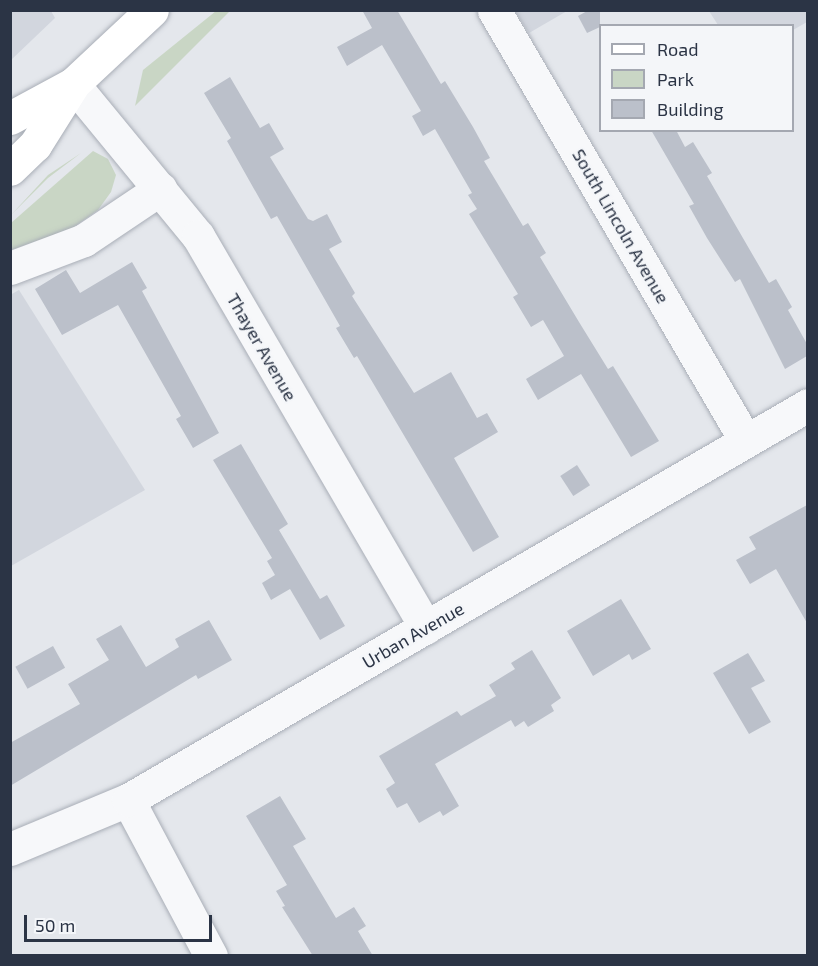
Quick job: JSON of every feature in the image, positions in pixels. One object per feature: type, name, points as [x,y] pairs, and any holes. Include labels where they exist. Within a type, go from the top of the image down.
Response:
[{"type":"main road","points":[[10,118],[73,84],[152,10]]},
{"type":"main road","points":[[10,169],[35,145],[73,84]]},
{"type":"street","name":"South Lincoln Avenue","points":[[494,10],[746,441]]},
{"type":"street","name":"Thayer Avenue","points":[[73,84],[198,236],[426,627]]},
{"type":"street","points":[[10,268],[84,240],[160,189]]},
{"type":"street","name":"Urban Avenue","points":[[10,849],[128,800],[807,405]]},
{"type":"street","points":[[128,800],[211,956]]},
{"type":"shaded area","points":[[11,10],[51,11],[55,18],[11,60]]},
{"type":"shaded area","points":[[515,11],[567,11],[529,33]]},
{"type":"shaded area","points":[[709,11],[807,11],[807,22],[794,29],[794,24],[717,24]]},
{"type":"shaded area","points":[[19,290],[145,490],[11,566],[10,295]]},
{"type":"green space","points":[[216,11],[230,11],[135,106],[143,70]]},
{"type":"green space","points":[[93,151],[108,159],[116,175],[111,192],[98,210],[71,229],[11,250],[11,223]]},
{"type":"green space","points":[[81,153],[48,178],[11,215],[48,175]]},
{"type":"building","points":[[362,10],[397,10],[441,84],[445,81],[473,127],[490,158],[484,161],[523,226],[528,223],[546,253],[540,257],[579,322],[608,369],[613,366],[659,441],[631,457],[581,374],[538,400],[526,379],[564,356],[543,320],[531,327],[513,297],[518,294],[469,214],[477,209],[468,195],[472,193],[435,129],[423,136],[412,116],[421,111],[382,45],[347,66],[337,47],[372,28]]},
{"type":"building","points":[[589,10],[600,10],[599,27],[587,33],[578,16]]},
{"type":"building","points":[[230,77],[260,128],[269,123],[284,149],[270,157],[308,219],[313,221],[327,214],[342,242],[329,249],[355,293],[352,296],[414,393],[451,372],[477,418],[487,413],[498,432],[454,458],[499,537],[473,552],[357,356],[354,358],[336,328],[340,326],[277,216],[271,219],[227,141],[231,138],[204,93]]},
{"type":"building","points":[[652,132],[677,132],[685,147],[693,142],[712,173],[707,176],[769,283],[776,279],[792,307],[788,310],[807,344],[807,356],[785,369],[740,279],[735,282],[689,206],[694,204]]},
{"type":"building","points":[[132,262],[147,288],[142,291],[219,433],[193,448],[176,419],[181,416],[118,305],[62,335],[35,289],[66,270],[80,293]]},
{"type":"building","points":[[241,444],[288,524],[279,530],[320,599],[327,595],[345,626],[320,640],[290,589],[271,600],[262,583],[275,575],[267,561],[272,558],[213,460]]},
{"type":"building","points":[[577,465],[590,485],[573,496],[560,476]]},
{"type":"building","points":[[807,505],[807,623],[776,569],[750,584],[736,560],[756,549],[749,537]]},
{"type":"building","points":[[621,599],[651,649],[632,660],[629,654],[593,676],[567,631]]},
{"type":"building","points":[[209,620],[232,660],[198,679],[196,675],[10,786],[10,743],[80,704],[68,684],[109,660],[96,639],[121,625],[146,667],[179,647],[175,639]]},
{"type":"building","points":[[53,646],[65,668],[28,689],[15,667]]},
{"type":"building","points":[[532,650],[561,698],[551,705],[554,711],[528,727],[524,721],[515,727],[511,720],[435,764],[459,806],[443,816],[440,811],[419,823],[407,803],[397,808],[386,789],[395,783],[379,756],[457,711],[461,716],[496,696],[489,685],[515,669],[511,663]]},
{"type":"building","points":[[748,653],[765,681],[751,688],[771,722],[749,734],[713,673]]},
{"type":"building","points":[[280,796],[306,839],[293,846],[336,918],[354,907],[366,926],[358,931],[373,956],[313,956],[282,907],[285,906],[276,891],[287,885],[246,816]]}]
